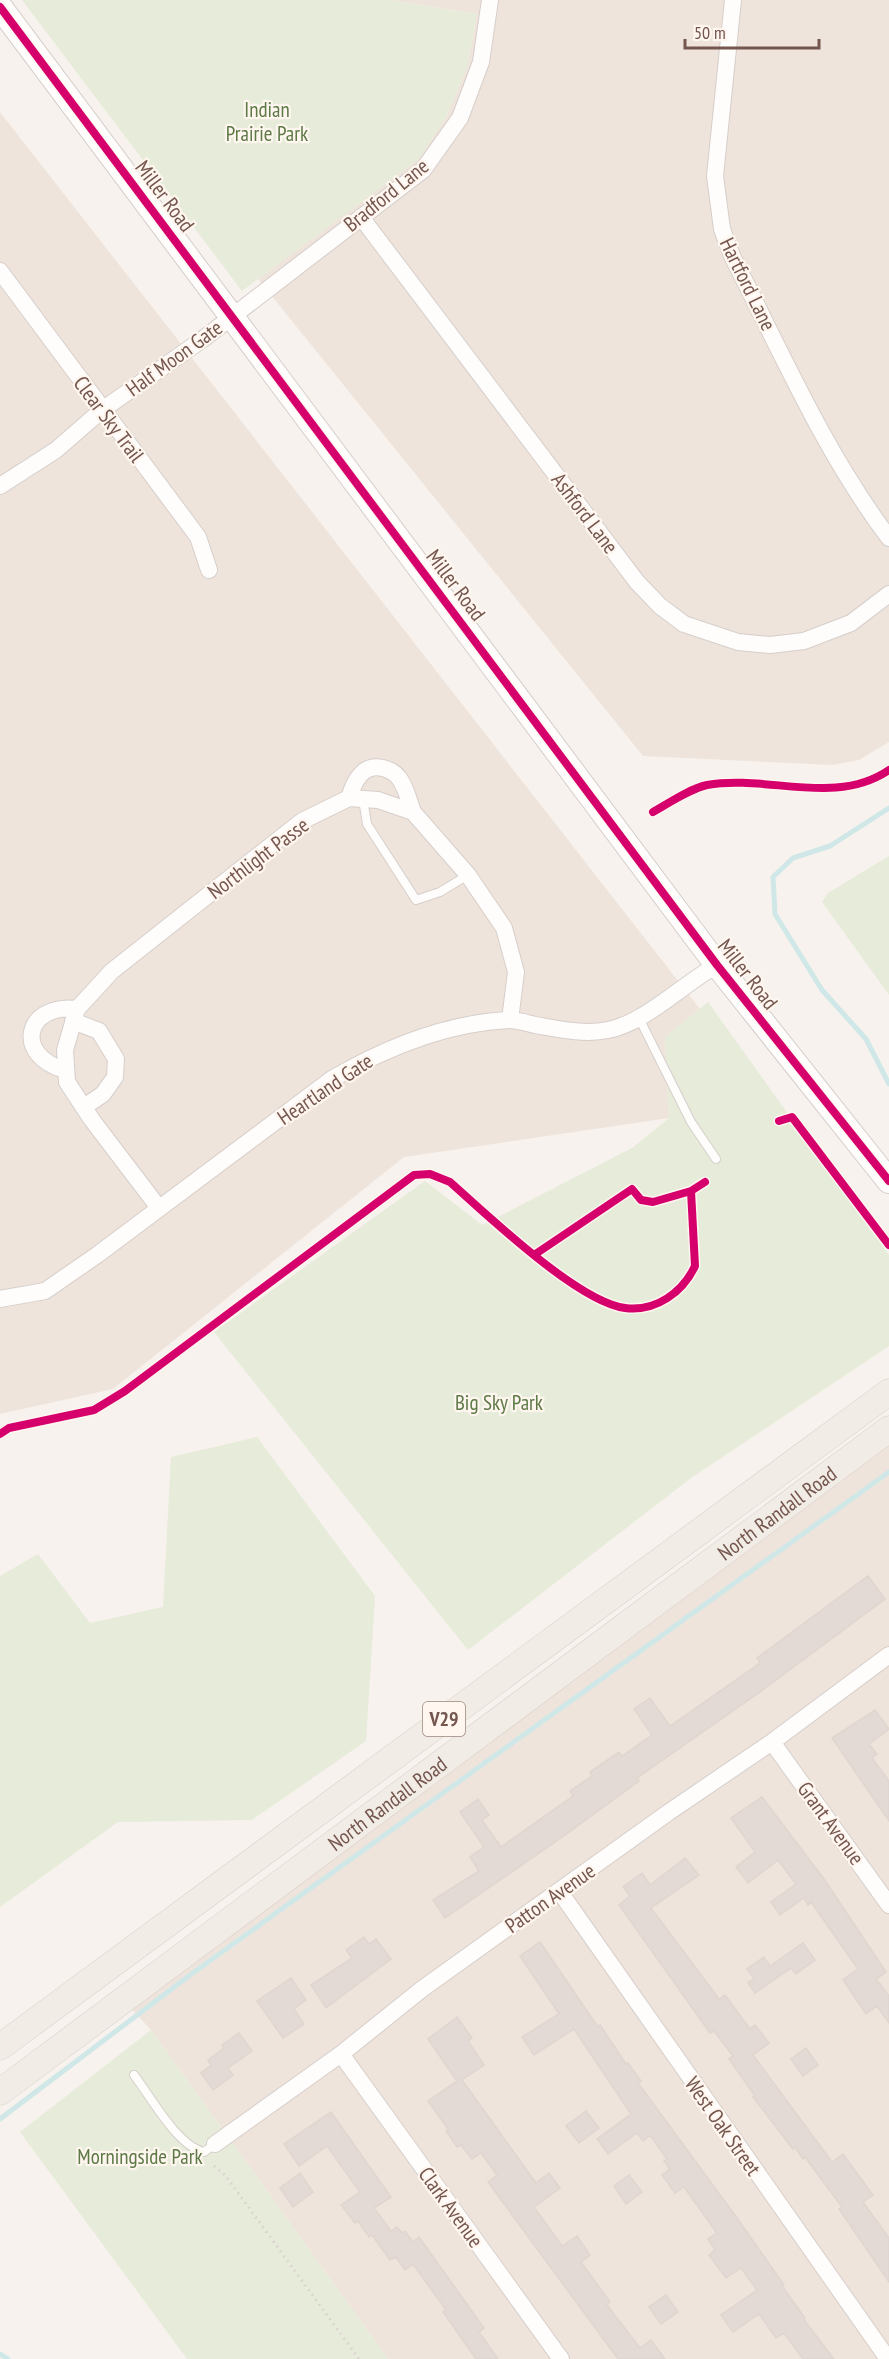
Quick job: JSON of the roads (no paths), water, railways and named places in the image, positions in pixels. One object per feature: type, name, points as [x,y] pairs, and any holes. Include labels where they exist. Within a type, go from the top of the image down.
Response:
[{"type":"main road","name":"North Randall Road","points":[[0,2047],[889,1392]]},
{"type":"main road","name":"North Randall Road","points":[[0,2092],[889,1429]]},
{"type":"street","name":"Bradford Lane","points":[[232,315],[423,170],[460,118],[481,62],[490,0]]},
{"type":"street","name":"Hartford Lane","points":[[733,0],[715,176],[722,229],[732,255],[814,418],[856,495],[889,538]]},
{"type":"street","name":"Miller Road","points":[[0,7],[717,965],[889,1181]]},
{"type":"street","name":"Ashford Lane","points":[[361,217],[638,582],[660,606],[684,624],[738,642],[770,645],[804,641],[851,623],[889,594]]},
{"type":"street","name":"Clear Sky Trail","points":[[0,272],[198,537],[209,570]]},
{"type":"street","name":"Half Moon Gate","points":[[0,486],[56,450],[102,410],[232,315]]},
{"type":"street","points":[[413,812],[378,800],[356,799],[354,782],[370,768],[385,769],[395,773],[400,779],[413,812],[468,875],[504,928],[516,972],[510,1020]]},
{"type":"street","name":"Northlight Passe","points":[[159,1208],[67,1082],[65,1050],[75,1015],[112,971],[302,821],[356,799]]},
{"type":"street","name":"Heartland Gate","points":[[0,1299],[45,1291],[98,1256],[333,1079],[373,1055],[453,1029],[510,1020],[587,1032],[609,1030],[639,1018],[692,979],[717,965]]},
{"type":"street","points":[[65,1070],[40,1060],[34,1047],[32,1034],[38,1018],[49,1011],[63,1008],[99,1031],[116,1059],[115,1077],[103,1094],[84,1107]]},
{"type":"street","name":"Patton Avenue","points":[[215,2144],[341,2054],[422,1989],[669,1812],[772,1742],[889,1655]]},
{"type":"street","name":"Grant Avenue","points":[[772,1742],[889,1905]]},
{"type":"street","name":"West Oak Street","points":[[560,1892],[888,2359]]},
{"type":"street","name":"Clark Avenue","points":[[341,2054],[561,2359]]},
{"type":"lane","points":[[356,799],[367,824],[416,900],[440,892],[468,875]]},
{"type":"lane","points":[[639,1018],[691,1122],[717,1159]]},
{"type":"lane","points":[[134,2075],[188,2145],[204,2152],[215,2144]]},
{"type":"waterway","points":[[889,808],[830,846],[793,858],[773,877],[775,914],[822,990],[866,1039],[889,1084]]},
{"type":"waterway","points":[[0,2119],[190,1975],[889,1472]]},
{"type":"waterway","points":[[0,2354],[8,2359]]},
{"type":"park label","name":"Indian Prairie Park","points":[[267,121]]},
{"type":"park label","name":"Big Sky Park","points":[[499,1402]]},
{"type":"park label","name":"Morningside Park","points":[[140,2156]]}]
